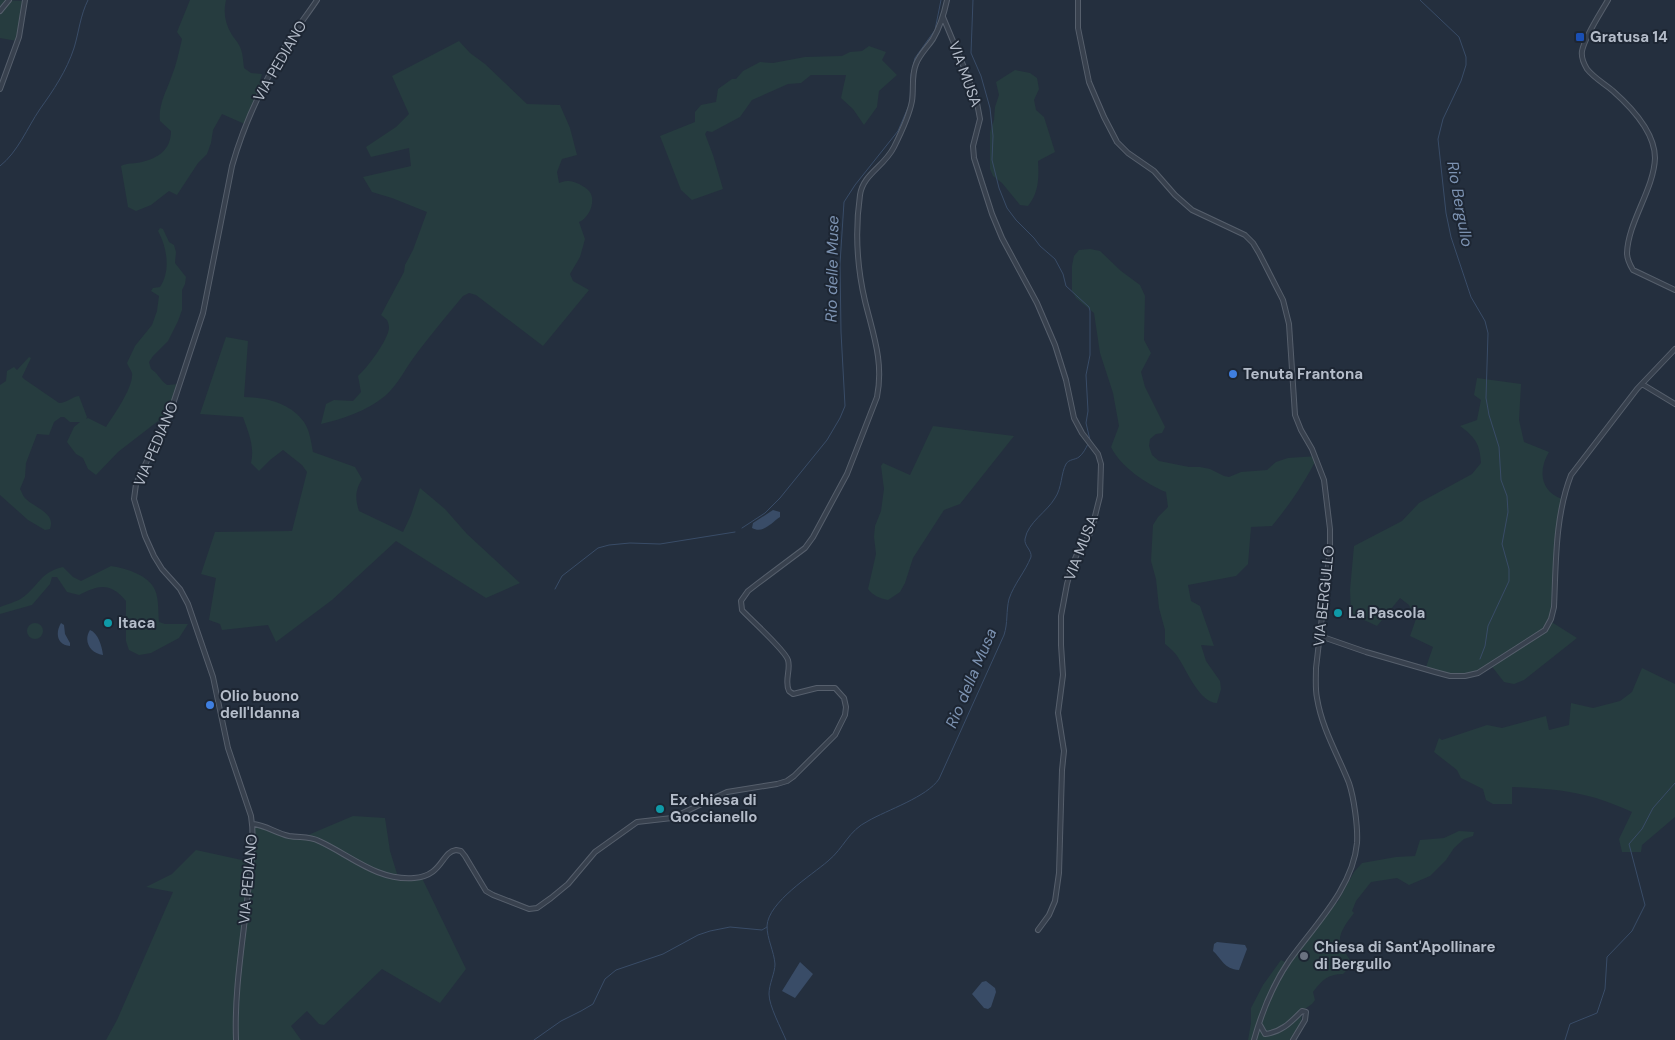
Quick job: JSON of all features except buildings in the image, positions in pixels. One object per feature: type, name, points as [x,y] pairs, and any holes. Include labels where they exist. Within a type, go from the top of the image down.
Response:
[{"type":"street","points":[[0,11],[9,0]]},
{"type":"street","points":[[0,89],[19,37],[25,0]]},
{"type":"street","name":"VIA PEDIANO","points":[[236,1040],[236,1003],[252,857],[253,824],[228,748],[213,677],[188,604],[180,589],[162,569],[154,556],[134,499],[136,484],[172,410],[203,313],[236,150],[264,86],[282,52],[317,0]]},
{"type":"street","points":[[253,824],[261,825],[288,836],[308,837],[321,842],[368,868],[404,878],[430,875],[440,866],[448,853],[456,850],[464,856],[486,891],[528,909],[533,909],[543,904],[568,884],[595,852],[637,822],[672,818],[727,792],[787,781],[830,740],[846,715],[844,698],[835,688],[828,687],[793,694],[789,691],[786,682],[789,665],[786,654],[742,610],[741,601],[748,591],[805,548],[847,474],[872,412],[880,384],[879,359],[864,299],[860,269],[857,239],[860,194],[864,182],[887,160],[894,146],[911,106],[915,66],[921,54],[936,34],[947,0]]},
{"type":"street","name":"VIA BERGULLO","points":[[1078,0],[1078,28],[1089,82],[1117,142],[1128,153],[1154,171],[1175,195],[1192,210],[1245,235],[1252,243],[1286,308],[1290,333],[1295,415],[1300,430],[1312,449],[1324,480],[1330,529],[1330,548],[1316,668],[1316,697],[1334,752],[1351,790],[1356,829],[1356,846],[1350,868],[1340,890],[1326,913],[1276,981],[1263,1010],[1254,1040]]},
{"type":"street","points":[[1608,0],[1587,39],[1582,52],[1583,61],[1588,70],[1613,90],[1637,116],[1647,130],[1653,144],[1655,158],[1643,202],[1629,240],[1627,254],[1629,264],[1634,270],[1675,290]]},
{"type":"street","name":"VIA MUSA","points":[[943,15],[968,77],[978,108],[980,119],[974,146],[974,158],[992,214],[1002,238],[1037,303],[1055,345],[1066,380],[1074,418],[1098,454],[1101,464],[1100,496],[1091,532],[1072,566],[1062,609],[1063,675],[1058,714],[1064,751],[1058,887],[1052,909],[1038,930]]},
{"type":"street","points":[[1320,636],[1366,652],[1435,672],[1450,676],[1465,676],[1478,673],[1545,630],[1551,619],[1554,607],[1558,541],[1564,492],[1571,475],[1642,384],[1675,350]]},
{"type":"street","points":[[1642,384],[1675,404]]},
{"type":"street","points":[[1259,1023],[1265,1034],[1270,1034],[1286,1026],[1302,1011],[1306,1012],[1305,1020],[1293,1040]]},
{"type":"green space","points":[[0,0],[27,1],[24,21],[17,41],[0,38]]},
{"type":"green space","points":[[190,0],[226,0],[226,22],[240,48],[244,68],[251,73],[262,74],[260,81],[265,83],[247,125],[222,114],[213,130],[207,154],[198,163],[177,195],[169,191],[151,205],[136,211],[128,207],[121,166],[149,160],[161,154],[168,144],[171,131],[160,121],[160,110],[182,39],[177,32]]},
{"type":"green space","points":[[459,41],[527,104],[560,105],[570,128],[577,155],[562,159],[557,172],[559,183],[570,181],[579,184],[589,191],[592,199],[589,213],[579,222],[585,239],[580,257],[570,274],[573,281],[589,290],[543,346],[476,295],[469,293],[463,296],[428,338],[394,387],[385,396],[354,414],[321,424],[326,404],[334,400],[353,401],[361,392],[358,376],[377,353],[388,333],[388,322],[381,315],[404,272],[405,265],[413,250],[427,212],[372,192],[363,177],[411,166],[409,148],[371,157],[366,147],[396,127],[409,114],[392,76]]},
{"type":"green space","points":[[869,46],[886,52],[882,60],[897,75],[879,91],[877,107],[864,125],[853,109],[841,98],[846,75],[811,75],[801,83],[788,84],[752,100],[740,117],[712,132],[707,131],[705,134],[723,189],[692,200],[681,190],[660,136],[695,122],[695,112],[701,105],[716,102],[718,89],[732,79],[736,79],[743,71],[760,62],[773,63],[805,57],[842,56],[850,52],[862,51]]},
{"type":"green space","points":[[1015,70],[1030,73],[1037,78],[1039,89],[1034,100],[1036,110],[1044,117],[1055,152],[1038,161],[1036,190],[1028,206],[1020,205],[1002,183],[993,176],[990,169],[990,132],[999,95],[996,82]]},
{"type":"green space","points":[[160,228],[163,229],[169,242],[174,245],[176,252],[175,263],[186,277],[182,290],[182,310],[178,321],[168,341],[149,362],[151,369],[167,385],[180,384],[171,411],[118,452],[96,475],[88,469],[83,458],[76,454],[67,442],[74,427],[80,422],[70,422],[61,417],[54,422],[49,435],[37,434],[26,463],[25,477],[20,489],[25,498],[44,511],[50,519],[50,529],[45,530],[28,520],[0,495],[0,385],[6,381],[7,371],[14,367],[17,370],[29,357],[31,358],[22,377],[24,379],[59,403],[79,396],[87,417],[86,419],[88,418],[106,427],[130,386],[132,373],[127,363],[135,346],[152,325],[157,311],[159,296],[151,291],[153,288],[160,287],[166,274],[167,266],[164,244],[158,231]]},
{"type":"green space","points":[[1090,249],[1100,251],[1121,271],[1140,285],[1145,296],[1144,340],[1151,353],[1141,372],[1145,387],[1165,427],[1162,433],[1156,434],[1150,439],[1149,446],[1152,455],[1159,461],[1210,469],[1229,477],[1241,472],[1267,470],[1276,462],[1288,458],[1318,456],[1297,492],[1272,526],[1251,527],[1248,564],[1236,576],[1188,585],[1191,601],[1200,606],[1214,646],[1201,645],[1206,661],[1220,681],[1221,689],[1217,703],[1205,698],[1176,655],[1165,644],[1165,630],[1159,608],[1156,579],[1151,561],[1153,525],[1168,507],[1166,492],[1134,474],[1111,447],[1119,426],[1113,393],[1100,353],[1094,313],[1076,298],[1072,291],[1074,256],[1079,250]]},
{"type":"green space","points":[[226,337],[248,341],[244,397],[277,402],[292,410],[299,415],[306,425],[313,452],[355,467],[362,479],[356,495],[359,511],[403,532],[420,488],[445,509],[467,534],[520,583],[486,598],[396,541],[332,600],[276,642],[268,625],[222,630],[220,624],[209,620],[216,578],[201,574],[215,532],[292,531],[307,472],[302,465],[283,450],[259,471],[251,463],[252,445],[243,417],[200,414]]},
{"type":"green space","points":[[1477,378],[1521,384],[1519,420],[1524,442],[1549,452],[1543,466],[1543,479],[1549,491],[1562,499],[1550,621],[1577,638],[1524,680],[1514,684],[1504,682],[1490,664],[1469,675],[1425,670],[1433,647],[1410,636],[1416,619],[1409,605],[1400,598],[1377,626],[1351,614],[1350,590],[1354,546],[1402,521],[1419,503],[1472,474],[1481,463],[1476,442],[1460,426],[1477,420],[1481,400],[1474,395]]},
{"type":"green space","points":[[933,426],[1014,436],[960,504],[944,510],[913,558],[900,592],[888,600],[875,595],[868,589],[876,554],[875,526],[881,511],[884,489],[881,466],[883,463],[910,475]]},
{"type":"green space","points":[[111,566],[123,568],[148,580],[155,590],[157,597],[159,622],[165,624],[188,624],[179,638],[151,653],[139,655],[129,650],[126,641],[126,601],[115,591],[104,587],[98,587],[79,595],[67,592],[57,577],[52,577],[50,584],[32,605],[0,614],[0,607],[22,598],[44,576],[55,569],[63,567],[73,577],[81,581]]},
{"type":"green space","points":[[32,623],[38,623],[43,628],[41,637],[32,639],[27,634],[27,628]]},
{"type":"green space","points":[[1642,668],[1675,684],[1675,817],[1642,845],[1641,852],[1622,852],[1619,839],[1632,812],[1586,795],[1533,788],[1512,787],[1512,804],[1493,804],[1486,800],[1483,789],[1461,778],[1457,770],[1434,752],[1439,738],[1442,740],[1487,725],[1502,728],[1546,716],[1549,730],[1569,725],[1571,703],[1593,708],[1620,701],[1632,692]]},
{"type":"green space","points":[[353,816],[385,818],[390,851],[398,877],[421,876],[466,969],[440,1003],[382,969],[324,1025],[319,1024],[307,1011],[291,1026],[301,1040],[106,1040],[117,1020],[173,892],[146,887],[172,874],[196,850],[251,862],[253,825],[301,838]]},
{"type":"green space","points":[[1459,831],[1474,832],[1473,836],[1464,839],[1454,848],[1446,860],[1430,876],[1409,885],[1397,878],[1371,882],[1356,901],[1352,911],[1354,913],[1343,928],[1340,937],[1341,946],[1350,960],[1348,969],[1343,974],[1333,975],[1322,981],[1316,988],[1313,992],[1315,1000],[1302,1011],[1301,1022],[1291,1040],[1248,1040],[1251,1008],[1263,985],[1281,960],[1285,962],[1330,904],[1337,903],[1354,872],[1362,863],[1415,856],[1420,840],[1444,838]]},
{"type":"water","points":[[773,510],[780,512],[780,517],[763,529],[752,528],[753,523]]},
{"type":"water","points":[[61,623],[64,625],[65,634],[70,646],[62,643],[58,638]]},
{"type":"water","points":[[90,630],[101,644],[103,655],[98,654],[89,646],[87,638]]},
{"type":"water","points":[[1217,942],[1245,945],[1247,949],[1239,970],[1227,966],[1213,951],[1214,944]]},
{"type":"water","points":[[800,962],[813,974],[795,998],[782,991]]},
{"type":"water","points":[[986,981],[995,988],[996,992],[991,1007],[988,1009],[984,1008],[972,994],[982,982]]},
{"type":"waterway","points":[[0,166],[17,147],[64,72],[74,48],[81,18],[88,0]]},
{"type":"waterway","name":"Rio delle Muse","points":[[742,528],[765,513],[780,498],[827,440],[845,406],[840,264],[844,202],[855,185],[898,131],[910,103],[911,75],[915,58],[935,30],[941,0]]},
{"type":"waterway","name":"Rio della Musa","points":[[973,0],[971,53],[981,76],[990,108],[993,136],[992,160],[999,188],[1007,208],[1016,220],[1055,259],[1063,274],[1066,286],[1089,307],[1090,355],[1086,375],[1088,411],[1086,423],[1090,440]]},
{"type":"waterway","name":"Rio Bergullo","points":[[1420,0],[1459,37],[1466,57],[1466,65],[1461,81],[1443,119],[1438,139],[1446,213],[1451,237],[1471,297],[1485,321],[1488,333],[1486,398],[1499,447],[1501,480],[1507,496],[1508,512],[1502,544],[1509,569],[1509,581],[1488,626],[1485,646],[1480,659]]},
{"type":"waterway","name":"Rio della Musa","points":[[786,1040],[773,1011],[770,999],[769,990],[775,964],[767,931],[769,917],[783,899],[833,856],[861,825],[926,792],[939,779],[1004,635],[1009,599],[1031,557],[1025,541],[1027,533],[1034,522],[1052,503],[1057,494],[1066,464],[1080,456],[1088,444]]},
{"type":"waterway","name":"Rio delle Muse","points":[[555,589],[562,576],[598,548],[630,543],[660,544],[735,532]]},
{"type":"waterway","points":[[1565,1040],[1570,1024],[1597,1013],[1605,989],[1607,957],[1632,931],[1645,905],[1629,844],[1642,829],[1653,808],[1675,783]]},
{"type":"waterway","points":[[534,1040],[561,1021],[593,1004],[605,979],[616,970],[663,954],[698,935],[710,931],[730,927],[762,930],[767,927]]},
{"type":"place","name":"Gratusa 14","points":[[1580,37]]},
{"type":"place","name":"Tenuta Frantona","points":[[1233,374]]},
{"type":"place","name":"La Pascola","points":[[1338,613]]},
{"type":"place","name":"Itaca","points":[[108,623]]},
{"type":"place","name":"Olio buono dell'Idanna","points":[[210,705]]},
{"type":"place","name":"Ex chiesa di Goccianello","points":[[660,809]]},
{"type":"place","name":"Chiesa di Sant'Apollinare di Bergullo","points":[[1304,956]]}]
